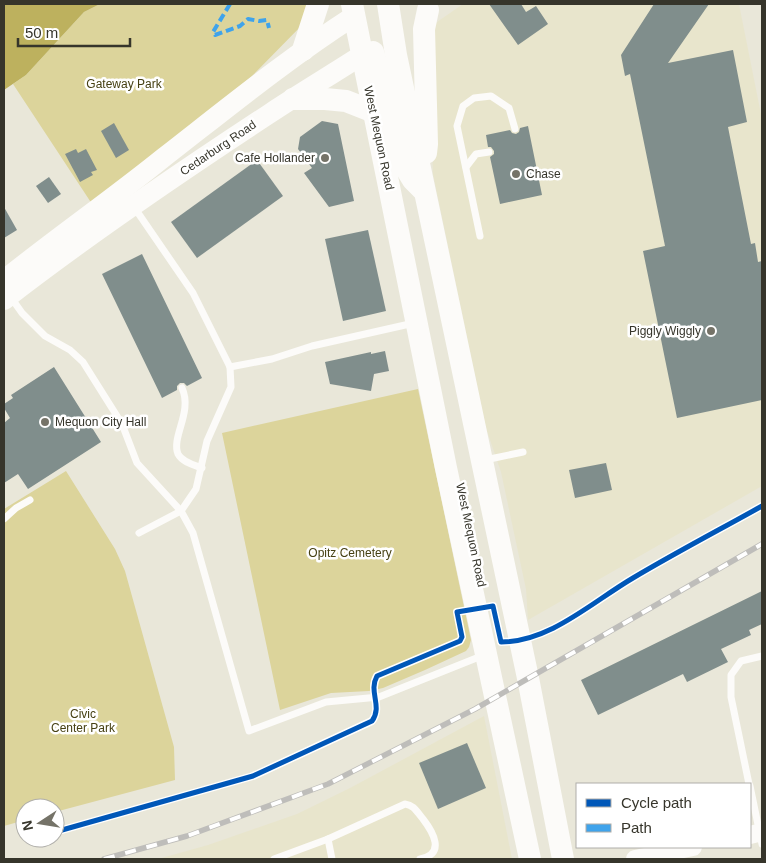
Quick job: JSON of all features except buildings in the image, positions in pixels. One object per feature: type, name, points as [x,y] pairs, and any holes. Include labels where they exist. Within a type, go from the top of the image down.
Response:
[{"type":"main road","points":[[303,50],[318,4]]},
{"type":"main road","points":[[369,6],[393,34]]},
{"type":"main road","name":"Cedarburg Road","points":[[5,291],[56,259],[128,198],[233,102],[303,50],[369,6]]},
{"type":"main road","name":"West Mequon Road","points":[[369,6],[367,52],[374,112],[446,468],[530,859]]},
{"type":"main road","points":[[367,52],[386,91],[402,162],[413,180],[424,186],[427,144],[424,29],[433,7]]},
{"type":"main road","name":"Cedarburg Road","points":[[128,198],[293,99],[433,7]]},
{"type":"main road","name":"West Mequon Road","points":[[393,34],[564,859]]},
{"type":"main road","points":[[293,99],[325,99],[346,102],[374,112]]},
{"type":"main road","points":[[446,468],[482,461]]},
{"type":"street","points":[[635,859],[689,848]]},
{"type":"lane","points":[[480,236],[458,126],[463,106],[474,98],[491,96],[509,108],[515,129]]},
{"type":"lane","points":[[466,167],[476,154],[489,152]]},
{"type":"lane","points":[[128,198],[193,293],[230,367],[231,387],[207,441],[196,489],[181,511],[139,533]]},
{"type":"lane","points":[[5,291],[22,313],[45,336],[70,350],[83,362],[122,424],[137,463],[181,511],[193,533],[248,731],[326,702],[380,698],[487,654]]},
{"type":"lane","points":[[230,367],[272,359],[312,346],[416,322]]},
{"type":"lane","points":[[182,388],[186,404],[177,444],[178,454],[185,461],[202,468]]},
{"type":"lane","points":[[482,461],[523,452]]},
{"type":"lane","points":[[4,520],[16,508],[30,500]]},
{"type":"lane","points":[[750,783],[731,697],[731,675],[740,662],[762,656]]},
{"type":"lane","points":[[751,791],[758,836]]},
{"type":"lane","points":[[274,859],[328,839],[405,804],[412,805],[432,830],[436,841],[433,852],[427,858],[420,859]]},
{"type":"lane","points":[[328,839],[332,859]]},
{"type":"shaded area","points":[[4,4],[100,4],[84,12],[26,75],[4,90]]},
{"type":"shaded area","points":[[463,4],[739,4],[762,119],[762,486],[528,620],[526,589],[501,472],[486,428],[433,174],[429,36],[437,22]]},
{"type":"shaded area","points":[[484,716],[512,859],[158,859],[208,845],[297,814],[350,788]]},
{"type":"green space","name":"Gateway Park","points":[[100,4],[313,4],[306,21],[251,77],[92,204],[13,84],[26,75],[84,12]]},
{"type":"green space","name":"Opitz Cemetery","points":[[418,389],[471,640],[469,647],[466,651],[383,688],[369,691],[331,693],[280,710],[222,433]]},
{"type":"green space","name":"Civic Center Park","points":[[66,471],[115,549],[125,571],[174,747],[175,780],[65,809],[65,798],[15,798],[15,823],[4,826],[4,509]]},
{"type":"railway","points":[[104,859],[187,836],[328,784],[475,709],[762,544]]},
{"type":"marked path","points":[[230,4],[213,32],[215,35],[240,26],[248,19],[267,20],[269,28]]},
{"type":"cycle path","points":[[65,829],[253,776],[372,721],[376,710],[374,688],[377,676],[460,641],[462,637],[457,612],[493,606],[501,642],[537,635],[570,619],[633,578],[762,506]]},
{"type":"place","name":"Cafe Hollander","points":[[325,158]]},
{"type":"place","name":"Chase","points":[[516,174]]},
{"type":"place","name":"Piggly Wiggly","points":[[711,331]]},
{"type":"place","name":"Mequon City Hall","points":[[45,422]]}]
